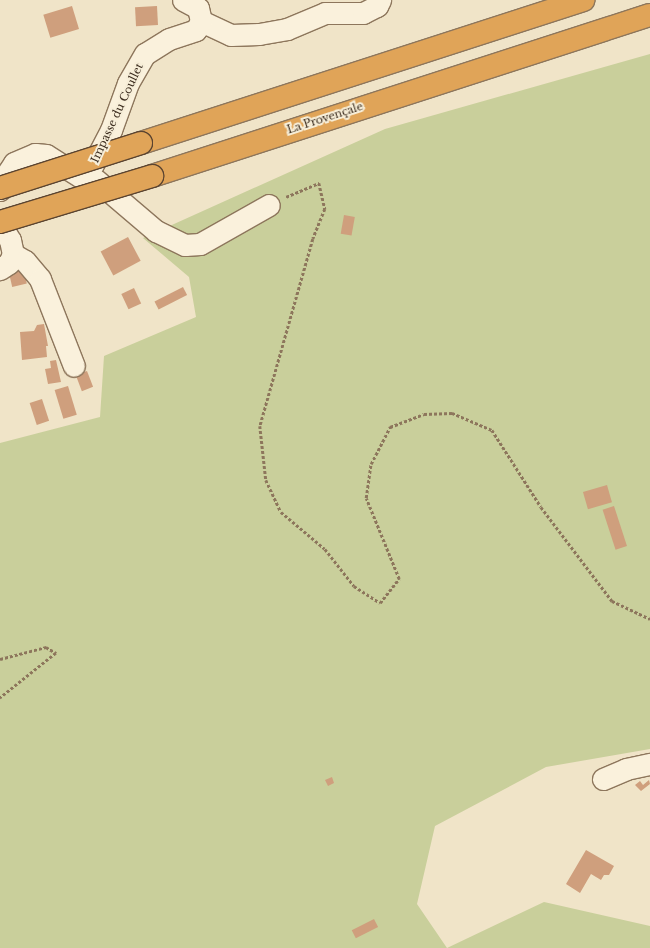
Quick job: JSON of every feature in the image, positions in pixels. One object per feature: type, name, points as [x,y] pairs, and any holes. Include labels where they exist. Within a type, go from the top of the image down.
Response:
[{"type":"highway","points":[[0,189],[583,0]]},
{"type":"highway","name":"La Provençale","points":[[0,223],[152,176],[650,15]]},
{"type":"street","points":[[183,0],[198,8],[201,21],[231,35],[259,34],[287,29],[325,13],[363,13],[377,6],[380,0]]},
{"type":"street","name":"Impasse du Coullet","points":[[0,189],[4,178],[14,163],[35,154],[46,155],[81,177],[88,174],[111,130],[128,83],[145,54],[169,39],[196,30],[201,21]]},
{"type":"street","name":"Impasse du Coullet","points":[[88,174],[156,231],[185,245],[200,244],[269,205]]},
{"type":"street","points":[[0,223],[10,240],[7,262],[24,261],[40,279],[74,366]]},
{"type":"street","points":[[603,780],[626,769],[650,764]]},
{"type":"path","points":[[269,205],[319,183],[326,209],[313,239],[260,426],[266,480],[280,512],[325,549],[354,586],[380,603],[399,579],[366,498],[371,464],[390,427],[424,414],[452,413],[492,430],[541,508],[612,601],[650,618]]},
{"type":"path","points":[[0,659],[46,647],[56,653],[0,698]]},
{"type":"green space","points":[[650,54],[650,749],[546,767],[435,826],[417,904],[447,948],[0,948],[0,443],[100,417],[104,356],[196,317],[189,277],[143,238],[385,129]]},
{"type":"green space","points":[[544,902],[650,926],[650,948],[447,948]]},
{"type":"building","points":[[72,6],[79,29],[50,38],[43,15]]},
{"type":"building","points":[[157,6],[158,25],[136,26],[135,7]]},
{"type":"building","points":[[344,215],[355,217],[352,236],[341,234]]},
{"type":"building","points":[[128,237],[141,261],[113,275],[101,252]]},
{"type":"building","points":[[23,267],[27,284],[12,287],[8,270]]},
{"type":"building","points":[[183,287],[187,295],[159,310],[154,302]]},
{"type":"building","points":[[134,288],[141,303],[128,309],[121,294]]},
{"type":"building","points":[[44,324],[48,346],[46,346],[47,357],[22,360],[20,332],[34,331],[37,325]]},
{"type":"building","points":[[56,360],[61,382],[48,384],[45,369],[51,368],[50,361]]},
{"type":"building","points":[[87,371],[93,387],[82,391],[76,375]]},
{"type":"building","points":[[68,386],[77,415],[63,419],[55,390]]},
{"type":"building","points":[[42,399],[49,421],[37,425],[30,403]]},
{"type":"building","points":[[607,485],[612,502],[588,509],[583,492]]},
{"type":"building","points":[[614,506],[627,546],[616,550],[603,510]]},
{"type":"building","points":[[332,777],[334,783],[328,786],[325,780]]},
{"type":"building","points":[[649,780],[650,784],[641,791],[635,785],[640,781],[643,785]]},
{"type":"building","points":[[586,850],[614,866],[609,875],[604,875],[601,880],[591,874],[580,893],[566,884]]},
{"type":"building","points":[[374,919],[378,927],[356,938],[352,930]]}]
